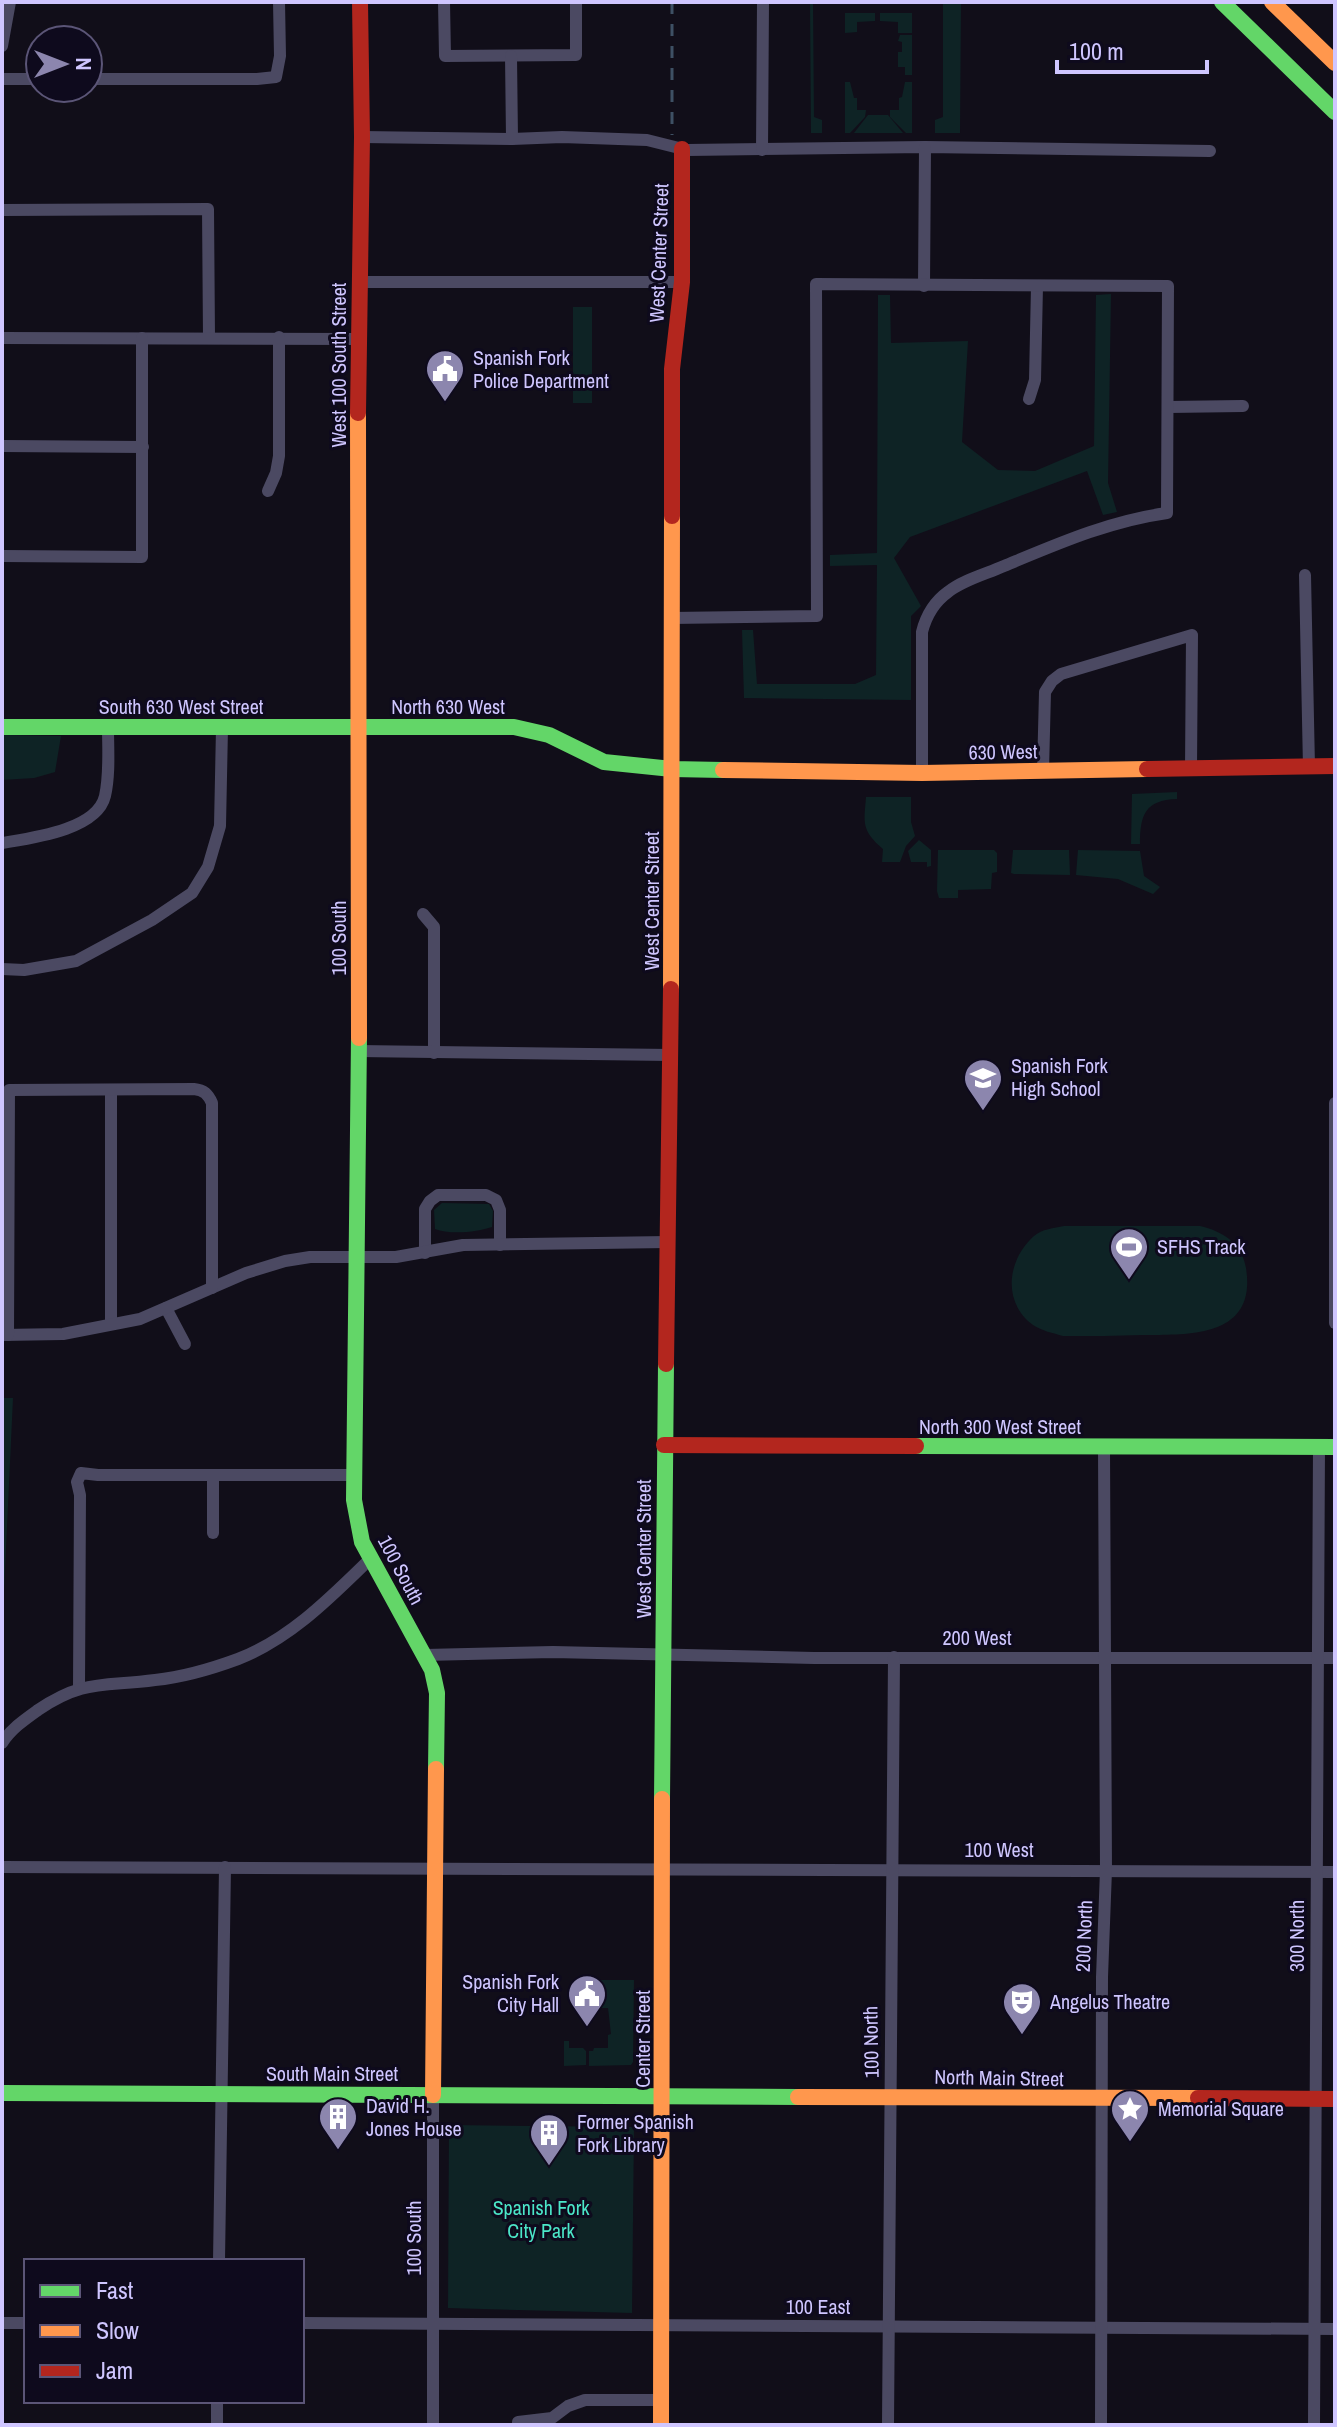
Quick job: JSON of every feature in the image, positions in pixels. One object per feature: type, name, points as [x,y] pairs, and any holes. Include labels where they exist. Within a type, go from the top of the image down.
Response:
[{"type":"main road","name":"West 100 South Street","points":[[360,2],[360,728]]},
{"type":"main road","points":[[1222,2],[1335,112]]},
{"type":"main road","points":[[1272,2],[1335,63]]},
{"type":"main road","name":"West Center Street","points":[[663,1653],[671,1055],[672,369],[682,282],[682,149]]},
{"type":"main road","name":"South 630 West Street","points":[[2,727],[360,728]]},
{"type":"main road","name":"North 630 West","points":[[360,728],[514,727],[549,735],[604,762],[672,769]]},
{"type":"main road","name":"100 South","points":[[360,728],[354,1475],[358,1526],[370,1559],[425,1655],[435,1682],[439,1714],[433,2095]]},
{"type":"main road","name":"630 West","points":[[672,769],[922,773],[1335,766]]},
{"type":"main road","name":"North 300 West Street","points":[[664,1445],[1327,1447]]},
{"type":"main road","name":"Center Street","points":[[661,2425],[663,1653]]},
{"type":"main road","name":"South Main Street","points":[[2,2093],[663,2096]]},
{"type":"main road","name":"North Main Street","points":[[663,2096],[1335,2099]]},
{"type":"street","points":[[2,46],[10,2]]},
{"type":"street","points":[[104,79],[276,77],[280,56],[279,2]]},
{"type":"street","points":[[444,2],[445,56],[576,55],[576,2]]},
{"type":"street","points":[[762,150],[763,2]]},
{"type":"street","points":[[511,56],[512,139]]},
{"type":"street","points":[[2,79],[24,79]]},
{"type":"street","points":[[362,137],[647,140],[682,149],[925,147],[1210,151]]},
{"type":"street","points":[[924,286],[925,147]]},
{"type":"street","points":[[2,210],[208,209],[209,337]]},
{"type":"street","points":[[358,282],[682,282]]},
{"type":"street","points":[[671,618],[817,616],[816,284],[1168,286],[1167,513],[1114,523],[1063,541],[955,587],[942,597],[931,609],[924,624],[922,641],[922,773]]},
{"type":"street","points":[[1029,399],[1035,380],[1037,286]]},
{"type":"street","points":[[268,491],[279,456],[279,337]]},
{"type":"street","points":[[2,338],[358,339]]},
{"type":"street","points":[[2,556],[142,557],[142,338]]},
{"type":"street","points":[[1168,407],[1243,406]]},
{"type":"street","points":[[2,446],[143,447]]},
{"type":"street","points":[[1305,575],[1309,767]]},
{"type":"street","points":[[1043,771],[1045,692],[1052,681],[1061,674],[1192,635],[1191,769]]},
{"type":"street","points":[[2,843],[67,829],[99,811],[106,786],[108,727]]},
{"type":"street","points":[[2,969],[24,970],[76,961],[152,920],[192,893],[208,867],[220,826],[222,728]]},
{"type":"street","points":[[423,914],[434,927],[434,1053]]},
{"type":"street","points":[[358,1051],[671,1055]]},
{"type":"street","points":[[212,1288],[212,1103],[208,1095],[194,1089],[9,1090],[5,1335],[63,1334],[140,1319],[254,1270],[310,1257],[396,1257],[463,1245],[668,1242]]},
{"type":"street","points":[[111,1090],[111,1324]]},
{"type":"street","points":[[1335,1103],[1335,1323]]},
{"type":"street","points":[[425,1253],[425,1209],[438,1195],[486,1195],[496,1200],[500,1210],[500,1245]]},
{"type":"street","points":[[166,1308],[185,1344]]},
{"type":"street","name":"300 North","points":[[1314,2425],[1318,1658],[1327,1447]]},
{"type":"street","name":"200 North","points":[[1101,2425],[1106,1870],[1104,1448]]},
{"type":"street","points":[[79,1688],[80,1495],[77,1482],[81,1473],[354,1475]]},
{"type":"street","points":[[213,1475],[213,1533]]},
{"type":"street","points":[[2,1743],[22,1721],[59,1696],[79,1688],[187,1675],[242,1657],[288,1633],[370,1559]]},
{"type":"street","name":"200 West","points":[[425,1655],[448,1652],[1335,1658]]},
{"type":"street","name":"100 North","points":[[888,2425],[894,1657]]},
{"type":"street","name":"100 West","points":[[2,1867],[1335,1872]]},
{"type":"street","points":[[219,2259],[225,1867]]},
{"type":"street","name":"100 South","points":[[433,2095],[433,2425]]},
{"type":"street","points":[[2,2323],[24,2323]]},
{"type":"street","name":"100 East","points":[[304,2323],[1335,2329]]},
{"type":"street","points":[[518,2425],[518,2422],[552,2418],[568,2406],[585,2400],[661,2400]]},
{"type":"street","points":[[217,2403],[217,2425]]},
{"type":"green space","points":[[810,2],[813,2],[814,117],[822,120],[822,133],[811,133]]},
{"type":"green space","points":[[943,2],[961,2],[960,133],[935,133],[935,120],[943,117]]},
{"type":"green space","points":[[845,13],[875,13],[875,21],[857,22],[857,32],[845,33]]},
{"type":"green space","points":[[880,13],[912,13],[912,33],[898,33],[898,22],[880,21]]},
{"type":"green space","points":[[900,35],[912,35],[912,75],[905,75],[905,67],[898,67],[898,52],[902,52],[902,42],[898,41]]},
{"type":"green space","points":[[845,82],[850,82],[854,98],[857,98],[857,110],[866,110],[865,117],[850,133],[845,133]]},
{"type":"green space","points":[[905,82],[912,82],[912,133],[906,133],[890,117],[890,110],[899,110],[899,98],[902,97]]},
{"type":"green space","points":[[868,115],[888,115],[903,133],[854,133]]},
{"type":"green space","points":[[1111,294],[1108,483],[1117,512],[1103,515],[1087,471],[910,537],[894,558],[921,606],[911,616],[911,700],[744,698],[742,630],[753,630],[757,684],[855,684],[876,675],[877,565],[830,566],[830,555],[877,553],[878,295],[890,295],[891,343],[968,341],[962,442],[998,470],[1035,471],[1094,446],[1096,295]]},
{"type":"green space","points":[[573,307],[592,307],[592,403],[573,403]]},
{"type":"green space","points":[[2,735],[61,736],[55,772],[34,778],[2,780]]},
{"type":"green space","points":[[1177,792],[1177,799],[1158,802],[1146,811],[1141,825],[1140,844],[1131,844],[1132,794]]},
{"type":"green space","points":[[866,797],[911,797],[911,822],[915,836],[906,846],[900,862],[882,862],[883,849],[867,831]]},
{"type":"green space","points":[[919,840],[931,850],[931,866],[927,867],[927,862],[911,862],[908,851]]},
{"type":"green space","points":[[938,850],[994,850],[997,853],[997,872],[992,873],[991,889],[958,890],[958,898],[939,898]]},
{"type":"green space","points":[[1013,850],[1069,850],[1070,875],[1011,873]]},
{"type":"green space","points":[[1078,850],[1140,851],[1144,876],[1160,887],[1153,894],[1118,879],[1076,875]]},
{"type":"green space","points":[[442,1203],[489,1204],[493,1211],[492,1227],[464,1232],[435,1229],[434,1210]]},
{"type":"green space","name":"SFHS Track","points":[[1064,1226],[1200,1226],[1216,1231],[1235,1245],[1244,1259],[1247,1291],[1241,1308],[1231,1320],[1217,1327],[1181,1334],[1063,1336],[1040,1329],[1023,1316],[1016,1305],[1012,1281],[1014,1269],[1018,1257],[1034,1236],[1044,1230]]},
{"type":"green space","points":[[2,1398],[13,1398],[2,1635]]},
{"type":"green space","points":[[592,1980],[634,1980],[631,2065],[589,2066],[589,2051],[608,2048],[608,2035],[611,2034],[608,2008],[594,2008]]},
{"type":"green space","points":[[564,2041],[569,2041],[569,2048],[583,2048],[586,2051],[586,2065],[564,2066]]},
{"type":"green space","name":"Spanish Fork City Park","points":[[449,2125],[634,2127],[632,2313],[448,2308]]},
{"type":"railway","points":[[672,2],[672,135]]},
{"type":"traffic: fast","points":[[1222,2],[1335,112]]},
{"type":"traffic: fast","points":[[2,727],[514,727],[549,735],[604,762],[672,769],[723,770]]},
{"type":"traffic: fast","points":[[359,1038],[354,1500],[362,1542],[432,1670],[437,1693],[436,1769]]},
{"type":"traffic: fast","points":[[662,1799],[666,1364]]},
{"type":"traffic: fast","points":[[916,1446],[1335,1447]]},
{"type":"traffic: fast","points":[[2,2093],[798,2097]]},
{"type":"traffic: slow","points":[[1272,2],[1335,63]]},
{"type":"traffic: slow","points":[[358,413],[359,1038]]},
{"type":"traffic: slow","points":[[671,989],[672,516]]},
{"type":"traffic: slow","points":[[723,770],[922,773],[1147,769]]},
{"type":"traffic: slow","points":[[433,2095],[436,1769]]},
{"type":"traffic: slow","points":[[661,2425],[662,1799]]},
{"type":"traffic: slow","points":[[798,2097],[1198,2098]]},
{"type":"traffic: jam","points":[[358,413],[362,137],[360,2]]},
{"type":"traffic: jam","points":[[672,516],[672,369],[682,282],[682,149]]},
{"type":"traffic: jam","points":[[1147,769],[1335,766]]},
{"type":"traffic: jam","points":[[666,1364],[671,989]]},
{"type":"traffic: jam","points":[[664,1445],[916,1446]]},
{"type":"traffic: jam","points":[[1198,2098],[1335,2099]]},
{"type":"place","name":"Spanish Fork Police Department","points":[[445,403]]},
{"type":"place","name":"Spanish Fork High School","points":[[983,1112]]},
{"type":"place","name":"SFHS Track","points":[[1129,1281]]},
{"type":"place","name":"Spanish Fork City Hall","points":[[587,2028]]},
{"type":"place","name":"Angelus Theatre","points":[[1022,2036]]},
{"type":"place","name":"Memorial Square","points":[[1130,2143]]},
{"type":"place","name":"David H. Jones House","points":[[338,2151]]},
{"type":"place","name":"Former Spanish Fork Library","points":[[549,2167]]}]
